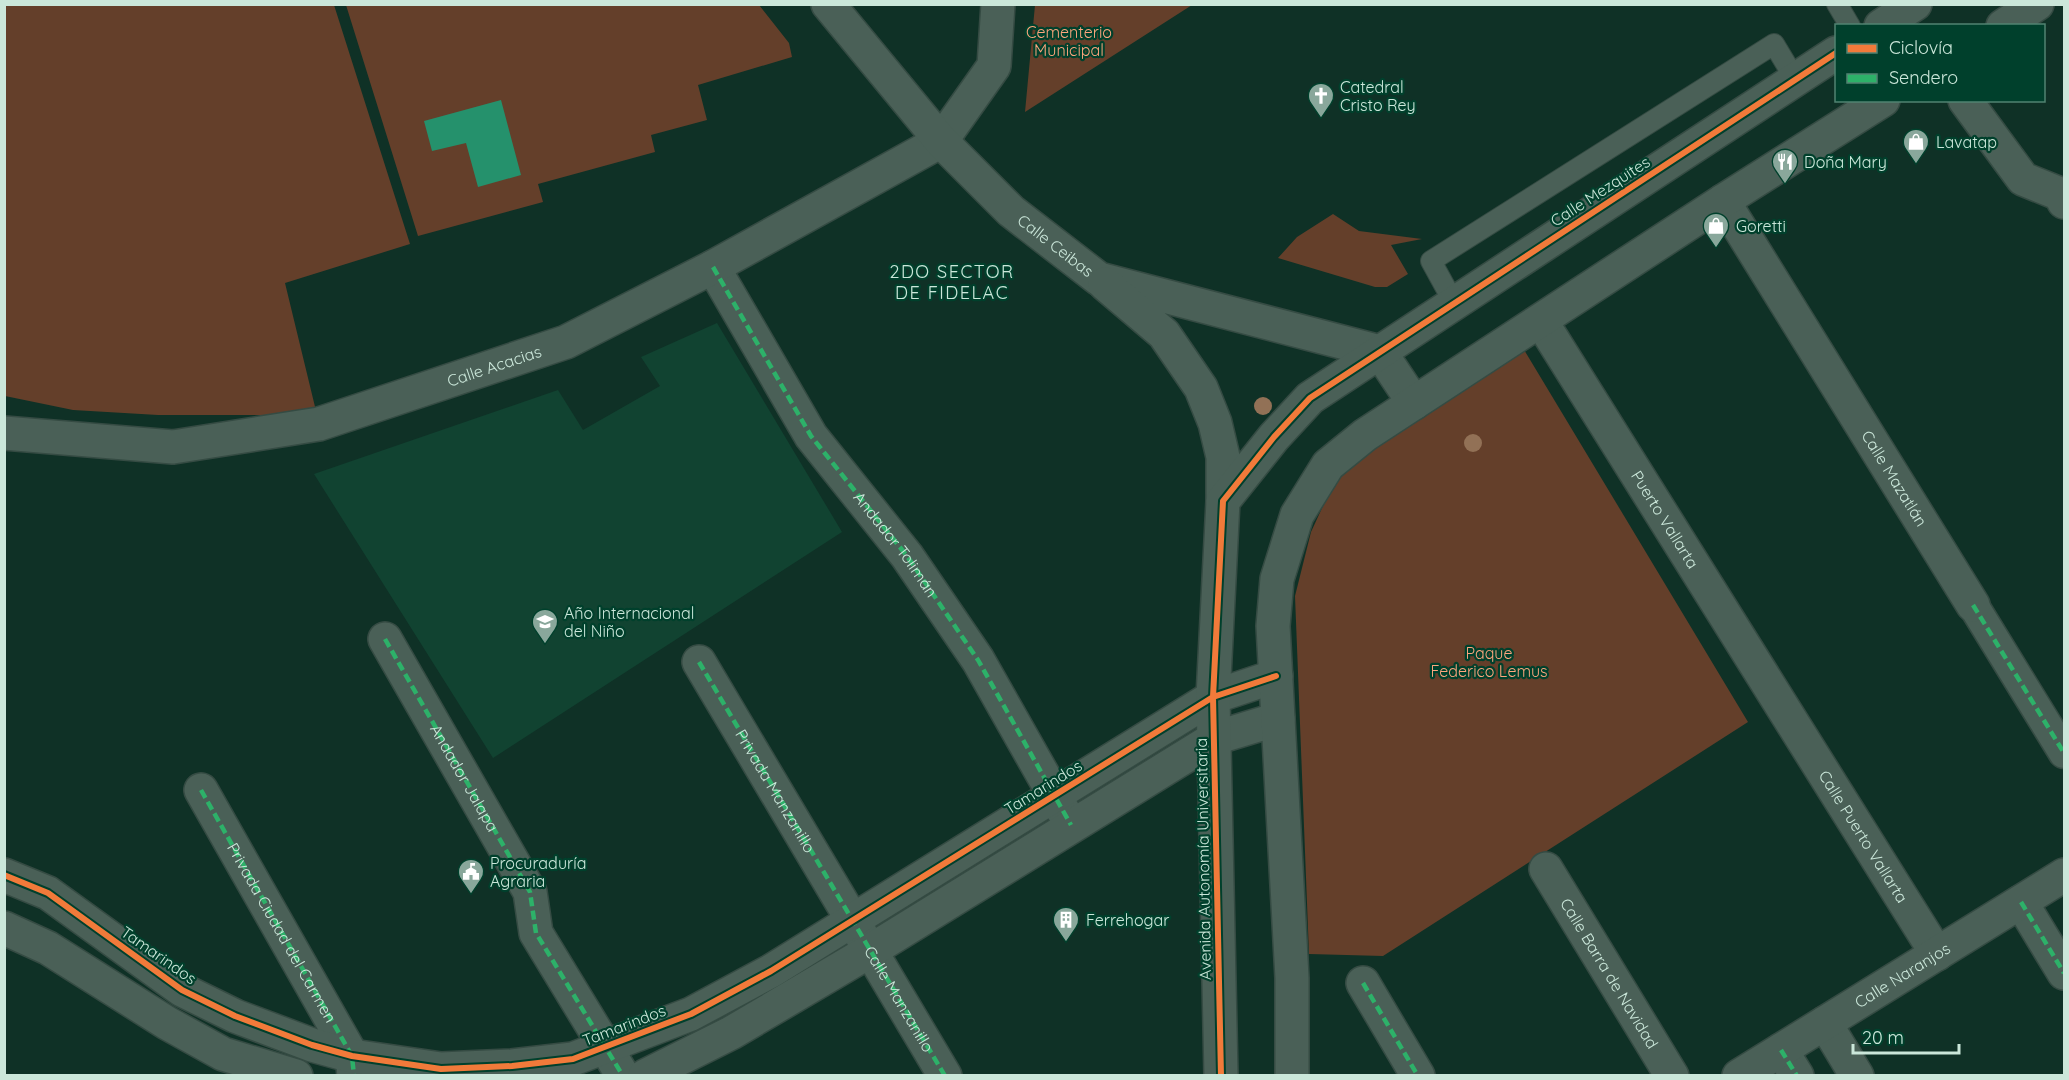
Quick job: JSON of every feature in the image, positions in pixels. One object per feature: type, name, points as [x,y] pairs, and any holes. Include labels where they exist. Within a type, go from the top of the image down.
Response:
[{"type":"street","name":"Calle Ceibas","points":[[828,4],[941,141],[1011,211],[1099,279],[1380,352]]},
{"type":"street","points":[[941,141],[994,66],[998,4]]},
{"type":"street","points":[[1884,24],[1915,4]]},
{"type":"street","points":[[2006,24],[2037,4]]},
{"type":"street","name":"Calle Mezquites","points":[[1380,352],[1835,54]]},
{"type":"street","points":[[1292,1076],[1292,978],[1273,626],[1277,579],[1297,515],[1328,465],[1365,435],[1723,201],[1880,102]]},
{"type":"street","points":[[1966,102],[2023,178],[2060,194],[2064,202]]},
{"type":"street","name":"Calle Acacias","points":[[4,433],[173,447],[319,423],[566,342],[713,267],[941,141]]},
{"type":"street","name":"Calle Mazatlán","points":[[1723,201],[2064,753]]},
{"type":"street","name":"Andador Tolimán","points":[[713,267],[811,436],[907,556],[978,660],[1071,825]]},
{"type":"street","name":"Avenida Autonomía Universitaria","points":[[1099,279],[1164,334],[1200,388],[1215,423],[1223,457],[1223,501],[1213,697],[1221,1076]]},
{"type":"street","name":"Puerto Vallarta","points":[[1541,321],[1789,719]]},
{"type":"street","points":[[1223,501],[1274,437],[1310,398],[1380,352],[1414,403]]},
{"type":"street","name":"Andador Jalapa","points":[[385,639],[530,892],[536,933],[623,1076]]},
{"type":"street","name":"Privada Manzanillo","points":[[699,662],[853,921]]},
{"type":"street","name":"Tamarindos","points":[[4,875],[48,893],[182,990],[235,1016],[312,1045],[353,1066],[441,1069],[512,1066],[574,1067],[607,1048],[691,1014],[771,971],[1213,697],[1276,676]]},
{"type":"street","points":[[645,1076],[731,1033],[870,951],[1215,738],[1278,718]]},
{"type":"street","name":"Calle Puerto Vallarta","points":[[1789,719],[1937,954]]},
{"type":"street","name":"Privada Ciudad del Carmen","points":[[201,790],[353,1066]]},
{"type":"street","name":"Calle Barra de Navidad","points":[[1546,869],[1672,1076]]},
{"type":"street","name":"Calle Naranjos","points":[[1739,1076],[1789,1063],[1825,1023],[2064,875]]},
{"type":"street","points":[[2021,902],[2064,973]]},
{"type":"street","name":"Calle Manzanillo","points":[[853,921],[945,1076]]},
{"type":"street","points":[[4,928],[48,948],[167,1023],[223,1053],[296,1076]]},
{"type":"street","points":[[1363,983],[1419,1076]]},
{"type":"street","points":[[1825,1023],[1857,1076]]},
{"type":"lane","points":[[1837,4],[1849,24]]},
{"type":"lane","points":[[1454,303],[1431,261],[1774,44],[1795,79]]},
{"type":"shaded area","points":[[501,100],[521,175],[478,187],[466,143],[432,151],[424,121]]},
{"type":"shaded area","name":"Año Internacional del Niño","points":[[717,323],[842,532],[493,758],[314,474],[558,390],[583,430],[660,386],[641,357]]},
{"type":"green space","name":"Cementerio Municipal","points":[[1035,4],[1192,5],[1025,112]]},
{"type":"green space","points":[[5,5],[334,5],[410,244],[285,283],[317,415],[158,415],[73,410],[5,396]]},
{"type":"green space","points":[[346,5],[759,5],[789,43],[792,57],[698,85],[707,120],[651,135],[655,152],[538,184],[543,202],[418,236]]},
{"type":"green space","points":[[1333,214],[1359,231],[1422,239],[1391,245],[1408,274],[1387,287],[1375,287],[1278,258],[1297,237]]},
{"type":"green space","name":"Paque Federico Lemus","points":[[1523,348],[1748,722],[1383,956],[1309,954],[1295,596],[1311,532],[1334,482],[1373,443]]},
{"type":"marked path","points":[[713,267],[811,436],[907,556],[978,660],[1071,825]]},
{"type":"marked path","points":[[1973,605],[2064,753]]},
{"type":"marked path","points":[[385,639],[530,892],[536,933],[623,1076]]},
{"type":"marked path","points":[[699,662],[945,1076]]},
{"type":"marked path","points":[[201,790],[352,1056],[354,1076]]},
{"type":"marked path","points":[[2021,902],[2064,973]]},
{"type":"marked path","points":[[1363,983],[1418,1076]]},
{"type":"marked path","points":[[1781,1050],[1797,1076]]},
{"type":"cycle path","points":[[1221,1076],[1213,697],[1223,501],[1274,437],[1310,398],[1835,54]]},
{"type":"cycle path","points":[[4,875],[48,893],[182,990],[235,1016],[312,1045],[352,1056],[441,1069],[512,1066],[573,1059],[691,1014],[771,971],[1213,697],[1276,676]]},
{"type":"place","name":"Catedral Cristo Rey","points":[[1321,119]]},
{"type":"place","name":"Lavatap","points":[[1916,165]]},
{"type":"place","name":"Doña Mary","points":[[1785,185]]},
{"type":"place","name":"Goretti","points":[[1716,249]]},
{"type":"place","name":"Año Internacional del Niño","points":[[545,645]]},
{"type":"place","name":"Procuraduría Agraria","points":[[471,895]]},
{"type":"place","name":"Ferrehogar","points":[[1066,943]]},
{"type":"district","name":"2DO SECTOR DE FIDELAC","points":[[952,281]]}]
